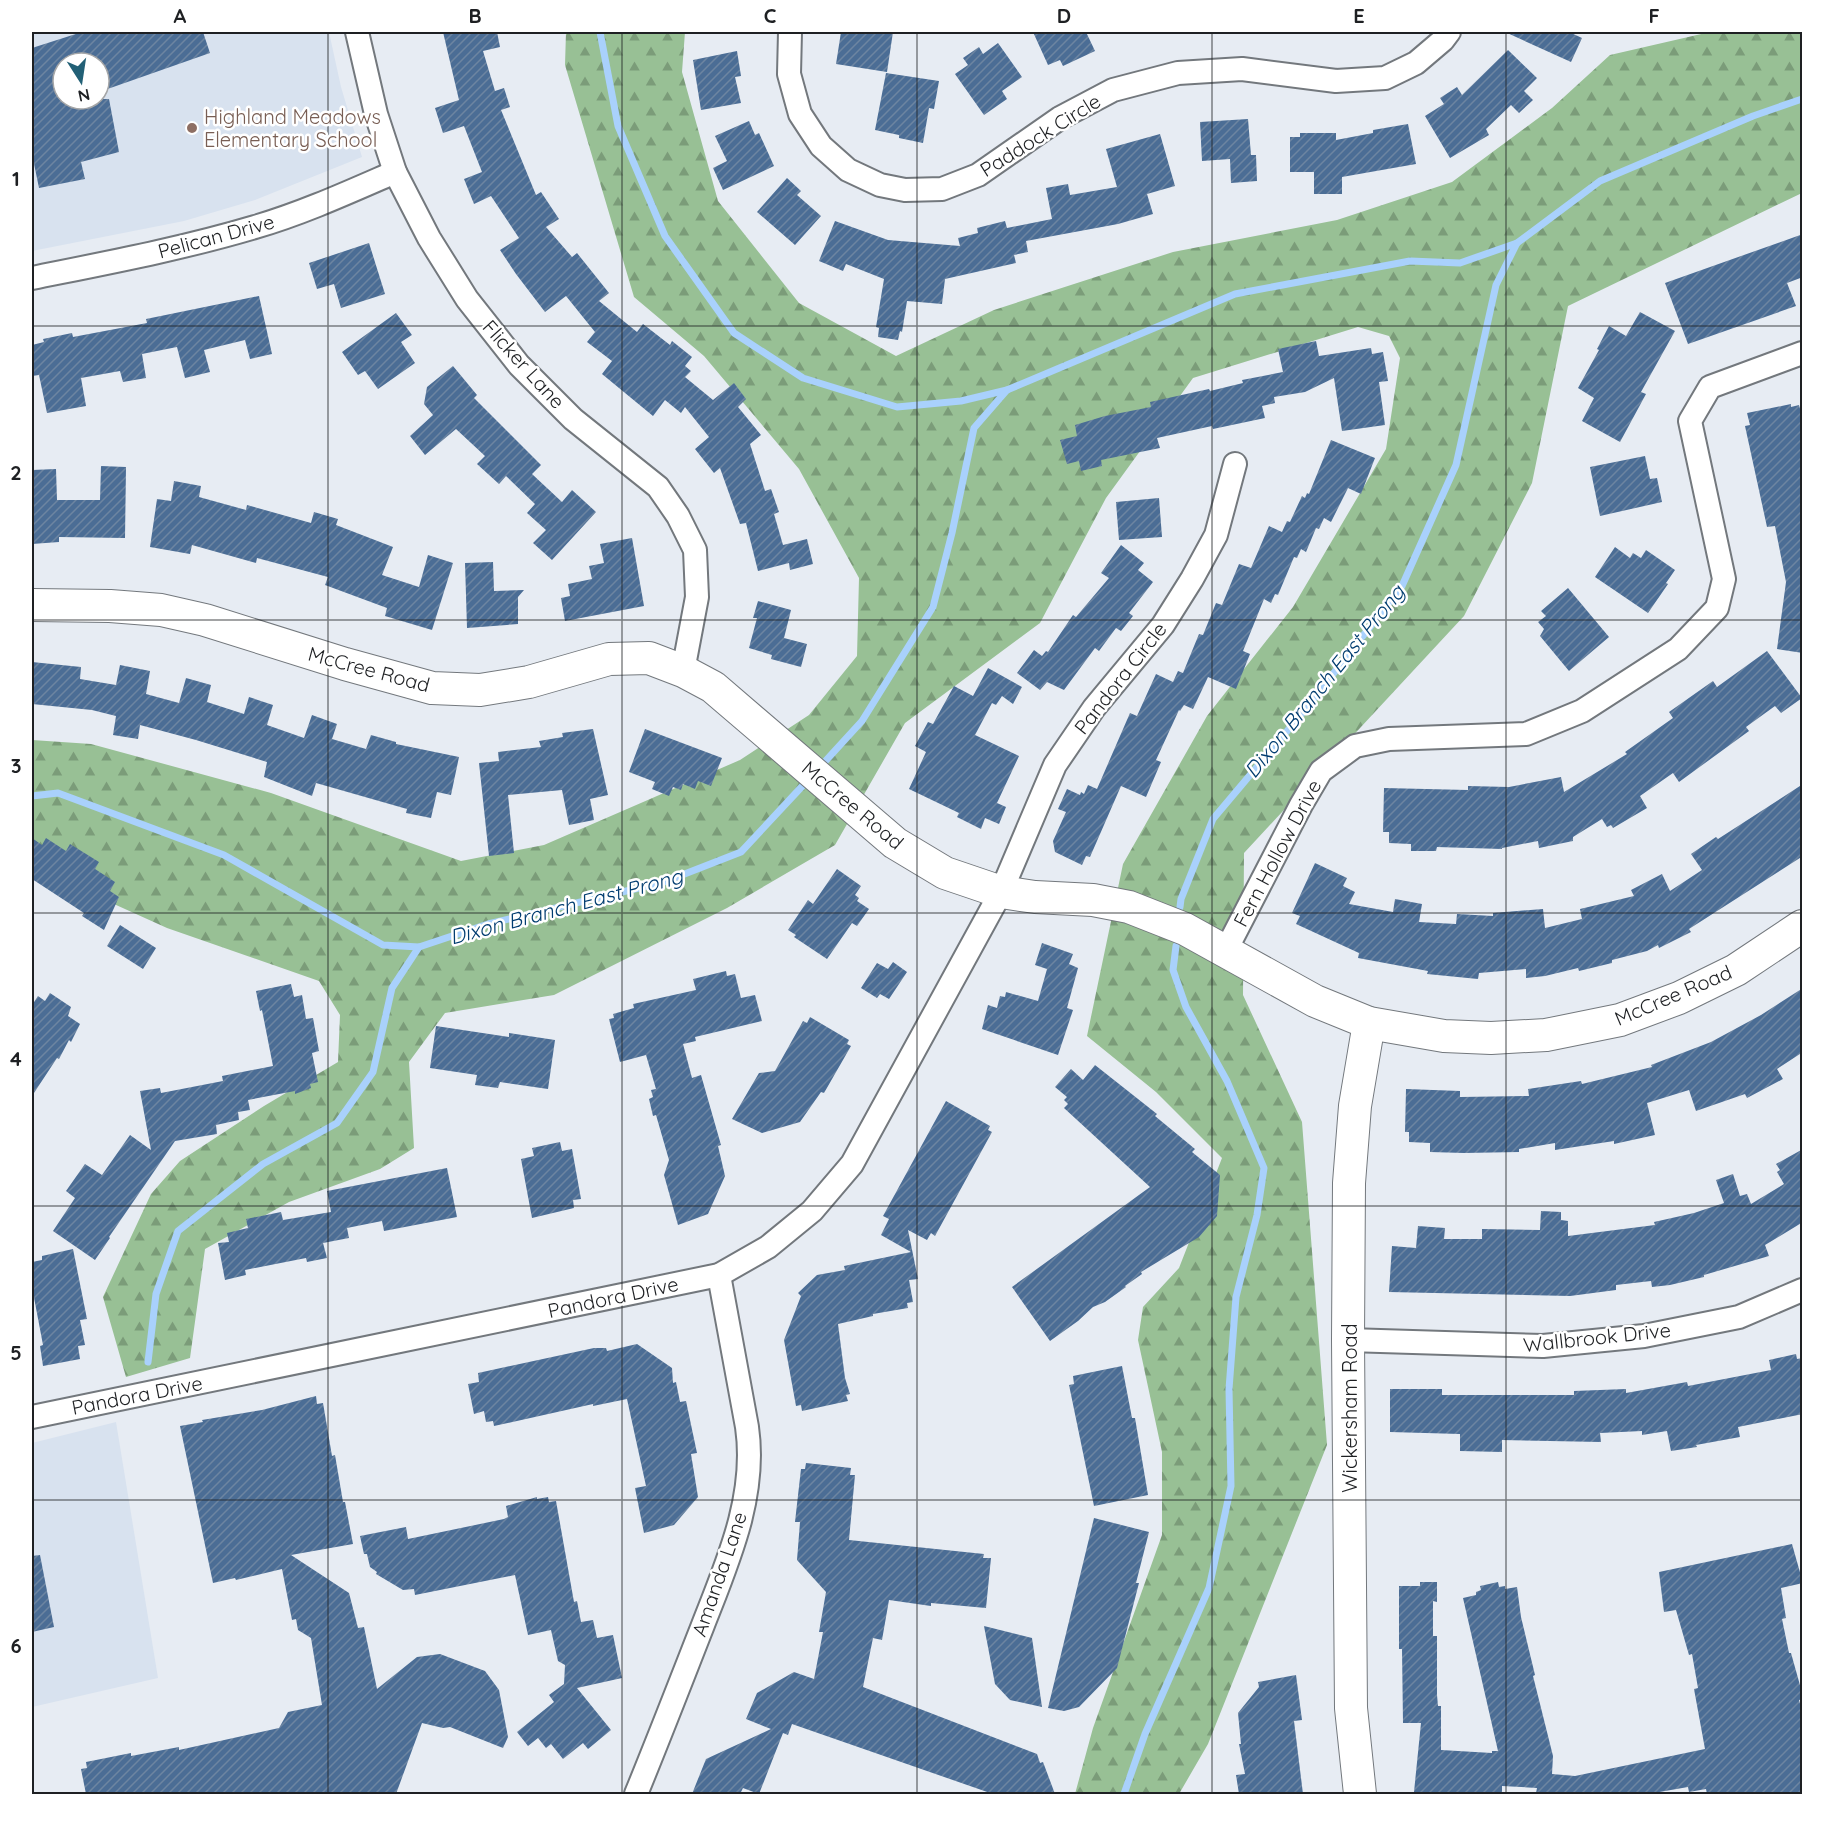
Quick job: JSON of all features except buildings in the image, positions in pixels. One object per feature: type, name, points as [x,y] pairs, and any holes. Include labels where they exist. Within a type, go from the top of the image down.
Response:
[{"type":"street","name":"Flicker Lane","points":[[357,32],[376,114],[395,172],[429,238],[467,299],[519,365],[573,419],[658,487],[678,516],[694,550],[697,597],[683,671]]},
{"type":"street","name":"Paddock Circle","points":[[790,32],[789,74],[800,114],[821,146],[849,171],[880,185],[906,190],[942,189],[978,175],[1060,118],[1113,90],[1178,73],[1242,69],[1336,81],[1385,78],[1416,63],[1449,32]]},
{"type":"street","name":"Pelican Drive","points":[[32,278],[185,246],[257,227],[323,203],[395,172]]},
{"type":"street","name":"Fern Hollow Drive","points":[[1225,952],[1321,771],[1355,746],[1389,739],[1526,734],[1582,711],[1678,650],[1717,608],[1724,579],[1690,421],[1710,387],[1803,353]]},
{"type":"street","name":"Pandora Circle","points":[[1001,892],[1055,765],[1094,708],[1163,625],[1192,579],[1216,535],[1235,464]]},
{"type":"street","name":"McCree Road","points":[[32,605],[110,606],[161,610],[205,620],[345,664],[432,688],[480,690],[529,682],[609,659],[649,658],[683,671],[713,687],[895,843],[945,873],[1001,892],[1035,897],[1093,900],[1130,907],[1185,929],[1315,1001],[1369,1023],[1444,1036],[1491,1038],[1546,1035],[1620,1020],[1679,998],[1736,970],[1803,926]]},
{"type":"street","name":"Pandora Drive","points":[[32,1417],[719,1275],[768,1247],[812,1211],[852,1164],[1001,892]]},
{"type":"street","name":"Wickersham Road","points":[[1359,1794],[1351,1708],[1348,1340],[1350,1183],[1353,1134],[1369,1023]]},
{"type":"street","name":"Amanda Lane","points":[[636,1794],[738,1531],[749,1478],[751,1452],[719,1275]]},
{"type":"street","name":"Wallbrook Drive","points":[[1348,1340],[1543,1346],[1644,1336],[1739,1317],[1803,1290]]},
{"type":"shaded area","name":"Highland Meadows Elementary School","points":[[32,32],[329,32],[341,87],[362,157],[255,200],[184,221],[32,251]]},
{"type":"shaded area","points":[[116,1422],[158,1678],[32,1707],[32,1443]]},
{"type":"green space","points":[[566,32],[685,32],[682,72],[718,201],[799,303],[896,356],[994,310],[1173,252],[1337,220],[1452,182],[1552,108],[1610,55],[1710,32],[1802,32],[1802,193],[1568,306],[1532,483],[1464,616],[1244,853],[1243,995],[1302,1122],[1327,1445],[1208,1744],[1179,1794],[1075,1794],[1093,1728],[1162,1535],[1162,1452],[1138,1340],[1143,1307],[1179,1268],[1222,1158],[1156,1092],[1087,1036],[1123,864],[1207,716],[1293,607],[1386,449],[1400,358],[1389,336],[1358,327],[1193,378],[1106,498],[1040,623],[905,723],[835,845],[727,908],[554,995],[445,1013],[409,1062],[414,1148],[380,1169],[289,1202],[205,1249],[190,1358],[126,1377],[103,1297],[151,1194],[180,1161],[264,1106],[338,1062],[340,1015],[319,981],[167,928],[32,867],[32,740],[91,744],[271,793],[461,861],[544,845],[740,760],[809,715],[857,656],[859,578],[799,469],[704,356],[634,297],[565,65]]},
{"type":"waterway","name":"Dixon Branch East Prong","points":[[600,32],[618,126],[665,236],[734,333],[803,378],[897,407],[961,401],[1007,390]]},
{"type":"waterway","name":"Dixon Branch East Prong","points":[[1180,907],[1181,899],[1213,819],[1304,711],[1402,586],[1456,465],[1496,285],[1517,243],[1600,181],[1753,116],[1802,99]]},
{"type":"waterway","name":"Dixon Branch East Prong","points":[[820,767],[862,721],[933,607],[952,533],[974,428],[1007,390],[1235,294],[1410,261],[1460,263],[1517,243]]},
{"type":"waterway","name":"Dixon Branch East Prong","points":[[148,1362],[156,1294],[178,1231],[263,1164],[337,1123],[373,1072],[392,988],[419,947],[488,924],[664,882],[741,852],[808,780]]},
{"type":"waterway","name":"Dixon Branch East Prong","points":[[32,796],[58,793],[224,855],[383,945],[419,947]]},
{"type":"waterway","name":"Dixon Branch East Prong","points":[[1124,1794],[1145,1734],[1209,1588],[1231,1486],[1229,1389],[1236,1297],[1257,1215],[1264,1168],[1227,1081],[1186,1007],[1173,970],[1176,946]]},
{"type":"place","name":"Highland Meadows Elementary School","points":[[192,128]]}]
